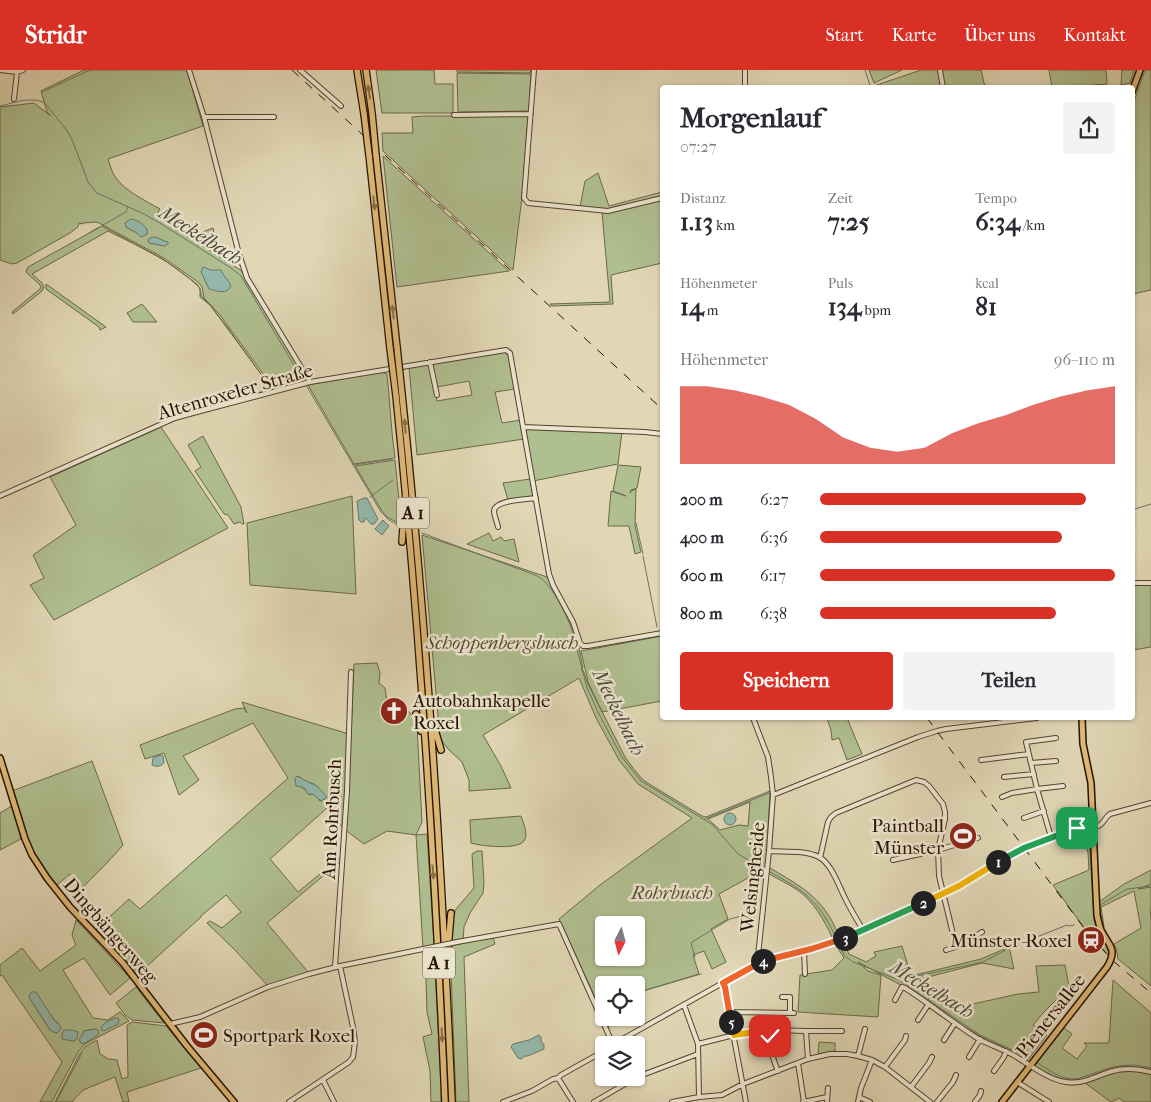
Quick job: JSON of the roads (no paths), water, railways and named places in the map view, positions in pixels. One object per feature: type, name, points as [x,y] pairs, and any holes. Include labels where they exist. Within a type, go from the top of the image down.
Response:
[{"type":"highway","name":"A 1","points":[[357,70],[394,348]]},
{"type":"highway","name":"A 1","points":[[366,70],[420,587],[446,969],[452,1102]]},
{"type":"highway","name":"A 1","points":[[399,395],[426,755],[445,1102]]},
{"type":"highway","points":[[402,542],[405,494]]},
{"type":"highway","points":[[429,703],[441,750]]},
{"type":"highway","points":[[416,714],[426,755]]},
{"type":"highway","points":[[446,969],[451,913]]},
{"type":"main road","points":[[1135,85],[1140,70]]},
{"type":"main road","points":[[1082,720],[1084,744],[1091,783],[1094,827]]},
{"type":"main road","name":"Dingbängerweg","points":[[0,758],[22,831],[32,855],[47,878],[70,907],[123,963],[234,1102]]},
{"type":"main road","name":"Pienersallee","points":[[1002,1102],[1107,967],[1112,956],[1112,949],[1101,929],[1097,914],[1094,827]]},
{"type":"street","points":[[2,70],[17,72],[23,70]]},
{"type":"street","points":[[189,70],[204,117],[247,278],[309,382]]},
{"type":"street","points":[[300,70],[341,106]]},
{"type":"street","points":[[534,70],[525,200],[528,203],[608,211],[660,198]]},
{"type":"street","points":[[745,70],[746,85]]},
{"type":"street","points":[[940,70],[942,85]]},
{"type":"street","points":[[14,99],[17,72]]},
{"type":"street","points":[[454,115],[530,114]]},
{"type":"street","points":[[204,117],[274,117]]},
{"type":"street","name":"Altenroxeler Straße","points":[[0,496],[175,418],[309,382],[506,350],[510,353],[549,574],[570,616],[581,645],[588,646],[660,633]]},
{"type":"street","points":[[430,362],[437,394]]},
{"type":"street","points":[[523,426],[660,434]]},
{"type":"street","points":[[498,527],[494,511],[497,504],[536,498]]},
{"type":"street","points":[[1135,582],[1151,583]]},
{"type":"street","name":"Am Rohrbusch","points":[[289,1102],[350,1062],[354,1052],[353,1027],[337,966],[348,790],[351,672]]},
{"type":"street","name":"Welsingheide","points":[[754,720],[768,757],[773,795],[758,956],[760,962]]},
{"type":"street","points":[[773,795],[937,730],[1020,720]]},
{"type":"street","points":[[1052,837],[1037,789],[1026,742],[1056,738]]},
{"type":"street","points":[[981,760],[1029,754]]},
{"type":"street","points":[[1031,763],[1056,761]]},
{"type":"street","points":[[1004,777],[1034,774]]},
{"type":"street","points":[[820,858],[828,822],[836,813],[916,780],[924,782],[943,804],[945,812],[938,850],[939,876],[953,934],[959,946]]},
{"type":"street","points":[[1002,798],[1012,793],[1063,786]]},
{"type":"street","points":[[629,1036],[760,962],[837,941],[944,894],[1012,854],[1077,828],[1101,825],[1110,814],[1151,803]]},
{"type":"street","points":[[1024,818],[1044,811]]},
{"type":"street","points":[[893,860],[938,850],[978,838]]},
{"type":"street","points":[[769,851],[797,852],[820,858],[831,870],[863,930]]},
{"type":"street","points":[[170,1024],[200,1017],[268,987],[337,966],[559,924],[595,1003]]},
{"type":"street","points":[[946,950],[959,946],[982,932]]},
{"type":"street","points":[[804,951],[805,974]]},
{"type":"street","points":[[723,983],[746,1102]]},
{"type":"street","points":[[895,1000],[902,987],[980,1039],[1006,1051],[1055,1079],[1073,1083],[1084,1082],[1108,1072],[1124,1069],[1151,1072]]},
{"type":"street","points":[[729,1012],[792,1013],[790,997],[782,997]]},
{"type":"street","points":[[684,1005],[698,1044],[699,1097]]},
{"type":"street","points":[[918,1020],[928,1005]]},
{"type":"street","points":[[944,1040],[955,1023]]},
{"type":"street","points":[[858,1056],[865,1029]]},
{"type":"street","points":[[698,1044],[734,1035],[770,1030],[842,1031]]},
{"type":"street","points":[[770,1030],[772,1056],[778,1071]]},
{"type":"street","points":[[806,1031],[808,1059]]},
{"type":"street","points":[[885,1067],[906,1036]]},
{"type":"street","points":[[969,1057],[980,1039]]},
{"type":"street","points":[[997,1071],[1006,1051]]},
{"type":"street","points":[[645,1074],[698,1054]]},
{"type":"street","points":[[672,1102],[722,1095],[743,1084],[808,1059],[830,1054],[846,1054],[872,1060],[885,1067],[930,1102]]},
{"type":"street","points":[[503,1102],[525,1095],[595,1056]]},
{"type":"street","points":[[911,1087],[932,1056]]},
{"type":"street","points":[[858,1102],[861,1088],[872,1060]]},
{"type":"street","points":[[798,1064],[804,1102],[827,1099],[828,1088]]},
{"type":"street","points":[[937,1102],[953,1082],[956,1075]]},
{"type":"street","points":[[558,1078],[573,1102]]},
{"type":"street","points":[[323,1080],[334,1102]]},
{"type":"street","points":[[1017,1082],[1049,1102]]},
{"type":"street","points":[[594,1102],[619,1086]]},
{"type":"street","points":[[975,1102],[981,1091]]},
{"type":"street","points":[[859,1097],[870,1102]]},
{"type":"water","points":[[131,219],[145,226],[147,232],[145,235],[141,237],[126,227],[125,223]]},
{"type":"water","points":[[153,237],[168,242],[168,244],[165,246],[149,243],[148,240]]},
{"type":"water","points":[[203,267],[211,270],[221,270],[231,286],[229,289],[222,292],[209,289],[201,272]]},
{"type":"water","points":[[367,498],[378,519],[374,524],[371,524],[366,518],[364,522],[359,520],[357,501]]},
{"type":"water","points":[[383,520],[389,526],[382,535],[375,529]]},
{"type":"water","points":[[163,756],[164,763],[158,766],[152,765],[153,758]]},
{"type":"water","points":[[297,776],[317,786],[327,797],[321,801],[313,794],[308,794],[302,787],[296,786],[295,778]]},
{"type":"water","points":[[728,813],[732,813],[736,819],[732,825],[728,825],[724,821],[724,817]]},
{"type":"water","points":[[32,992],[36,992],[54,1020],[61,1027],[57,1033],[50,1030],[29,997]]},
{"type":"water","points":[[115,1018],[119,1020],[118,1024],[104,1031],[101,1030],[104,1024]]},
{"type":"water","points":[[64,1030],[78,1032],[77,1039],[73,1041],[62,1039]]},
{"type":"water","points":[[98,1030],[99,1034],[84,1044],[81,1043],[79,1040],[84,1031]]},
{"type":"water","points":[[539,1035],[544,1049],[521,1059],[518,1058],[511,1047],[513,1044]]},
{"type":"waterway","points":[[42,92],[90,70]]},
{"type":"waterway","points":[[865,70],[870,85]]},
{"type":"waterway","points":[[1131,84],[1136,70]]},
{"type":"waterway","name":"Meckelbach","points":[[0,106],[28,100],[45,103],[68,132],[88,182],[97,193],[160,223],[241,276],[304,382]]},
{"type":"waterway","points":[[103,225],[126,212],[128,207]]},
{"type":"waterway","points":[[89,233],[99,227]]},
{"type":"waterway","name":"Meckelbach","points":[[306,385],[381,512],[398,525]]},
{"type":"waterway","points":[[353,465],[392,459]]},
{"type":"waterway","points":[[370,497],[393,480]]},
{"type":"waterway","points":[[1135,509],[1151,504]]},
{"type":"waterway","points":[[636,523],[643,554]]},
{"type":"waterway","name":"Meckelbach","points":[[422,533],[541,578],[562,607],[572,630],[587,688],[622,757],[641,781],[713,825],[738,854],[762,868]]},
{"type":"waterway","points":[[643,556],[657,627]]},
{"type":"waterway","points":[[705,819],[769,793]]},
{"type":"waterway","name":"Meckelbach","points":[[770,872],[797,887],[812,900],[826,919],[837,940]]},
{"type":"waterway","points":[[1100,905],[1127,889],[1151,886]]},
{"type":"waterway","points":[[695,957],[692,942],[730,919],[757,912]]},
{"type":"waterway","points":[[899,980],[983,962],[1009,948],[1067,925],[1074,925]]},
{"type":"waterway","name":"Meckelbach","points":[[838,943],[845,956],[853,962],[899,980],[980,1035],[1028,1057]]},
{"type":"waterway","points":[[645,990],[701,974]]},
{"type":"waterway","points":[[56,1102],[82,1053]]},
{"type":"waterway","name":"Meckelbach","points":[[1036,1062],[1055,1074],[1071,1079],[1077,1079],[1113,1067],[1131,1065],[1151,1068]]},
{"type":"railway","points":[[292,70],[660,407]]},
{"type":"railway","points":[[928,720],[1087,932],[1112,960],[1151,993]]},
{"type":"place","name":"Autobahnkapelle Roxel","points":[[394,711]]},
{"type":"place","name":"Paintball Münster","points":[[963,836]]},
{"type":"place","name":"Münster-Roxel","points":[[1091,940]]},
{"type":"place","name":"Sportpark Roxel","points":[[204,1035]]},
{"type":"park label","name":"Schoppenbergsbusch","points":[[502,642]]},
{"type":"park label","name":"Rohrbusch","points":[[672,892]]}]
